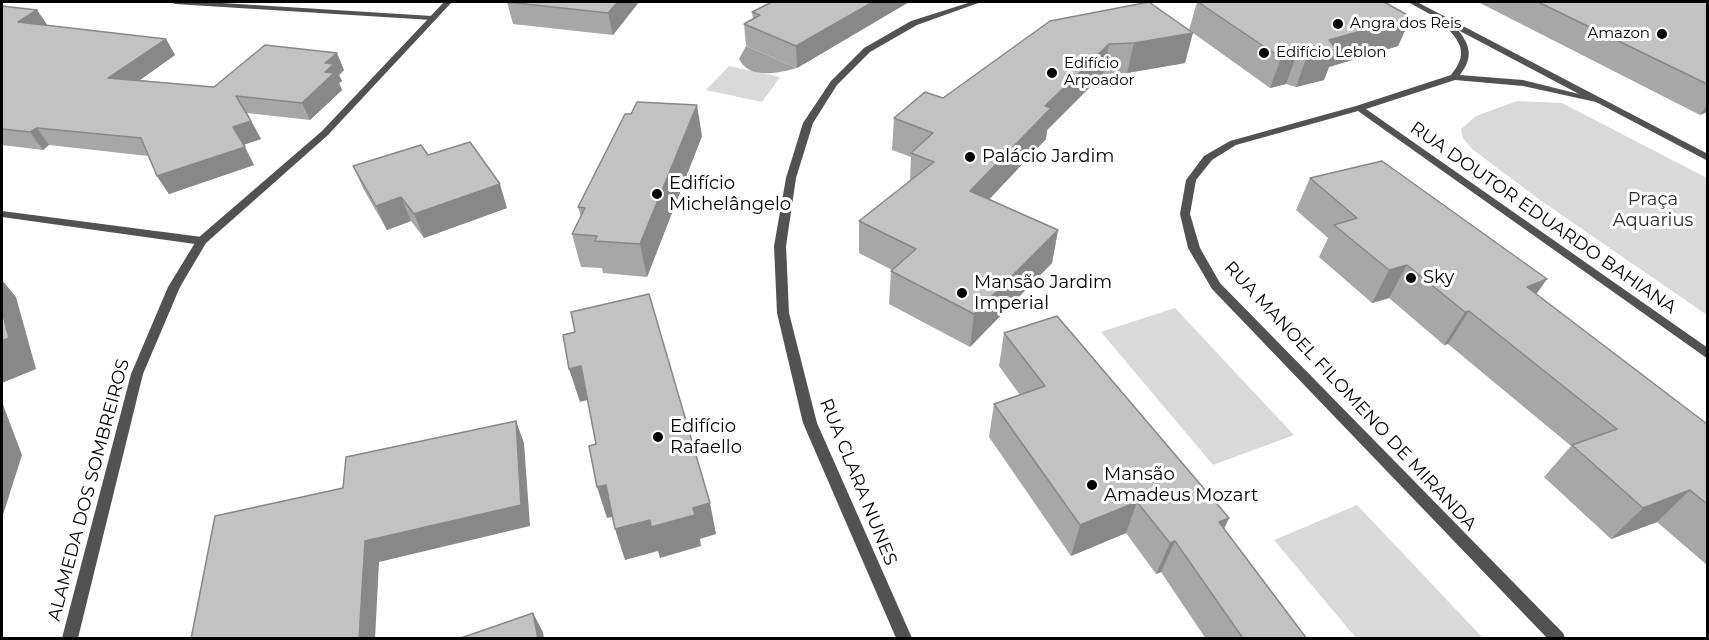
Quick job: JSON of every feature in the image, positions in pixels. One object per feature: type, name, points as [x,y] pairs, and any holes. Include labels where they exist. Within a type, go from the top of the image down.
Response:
[{"type":"street","points":[[176,2],[432,18]]},
{"type":"street","name":"ALAMEDA DOS SOMBREIROS","points":[[70,639],[137,374],[174,287],[202,241],[325,133],[448,2]]},
{"type":"street","name":"RUA CLARA NUNES","points":[[904,639],[810,423],[783,312],[780,246],[791,178],[808,123],[834,83],[867,50],[914,23],[977,2]]},
{"type":"street","points":[[1412,2],[1707,159]]},
{"type":"street","points":[[1442,19],[1458,34],[1466,48],[1466,63],[1454,77]]},
{"type":"street","name":"RUA MANOEL FILOMENO DE MIRANDA","points":[[1557,639],[1216,286],[1194,248],[1185,214],[1191,180],[1208,158],[1233,143],[1359,108],[1454,77],[1489,78],[1523,83],[1594,100]]},
{"type":"street","name":"RUA DOUTOR EDUARDO BAHIANA","points":[[1359,108],[1707,355]]},
{"type":"street","points":[[2,214],[202,241]]},
{"type":"green space","points":[[729,66],[780,77],[762,102],[706,90]]},
{"type":"green space","name":"Praça Aquarius","points":[[1517,101],[1562,103],[1707,178],[1707,315],[1540,200],[1472,149],[1463,138],[1461,129],[1476,116]]},
{"type":"green space","points":[[1175,308],[1294,435],[1213,465],[1101,332]]},
{"type":"green space","points":[[1357,505],[1483,638],[1356,638],[1274,540]]},
{"type":"shaded area","points":[[746,46],[797,68],[765,73],[750,70],[739,59]]},
{"type":"building","points":[[507,2],[618,2],[608,13]]},
{"type":"building","points":[[772,2],[873,2],[796,46],[744,24],[760,15],[752,12]]},
{"type":"building","points":[[1149,2],[1193,33],[1134,43],[1109,44],[1045,106],[1051,108],[970,191],[1058,230],[974,314],[891,271],[916,249],[859,221],[934,162],[911,153],[933,133],[894,118],[925,92],[943,98],[1050,21]]},
{"type":"building","points":[[1198,2],[1384,2],[1411,17],[1329,40],[1336,49],[1307,56],[1297,54],[1281,58]]},
{"type":"building","points":[[1538,2],[1707,2],[1707,84]]},
{"type":"building","points":[[2,6],[37,10],[18,22],[166,39],[108,78],[214,87],[265,45],[337,53],[325,63],[334,64],[325,72],[334,73],[302,103],[236,96],[251,121],[233,127],[245,147],[157,176],[141,138],[37,128],[30,132],[2,129]]},
{"type":"building","points":[[637,102],[697,105],[640,244],[595,241],[597,236],[572,234],[585,208],[578,207],[625,114],[631,114]]},
{"type":"building","points":[[470,142],[500,184],[414,214],[401,197],[376,206],[353,166],[421,145],[428,155]]},
{"type":"building","points":[[1382,161],[1547,279],[1527,287],[1707,424],[1707,504],[1690,490],[1643,508],[1572,445],[1617,429],[1469,311],[1465,312],[1407,265],[1389,270],[1334,225],[1357,218],[1310,178]]},
{"type":"building","name":"Edifício Rafaello","points":[[649,294],[710,503],[693,508],[695,515],[651,527],[650,520],[615,529],[606,485],[597,487],[589,446],[596,444],[581,366],[569,369],[563,335],[575,332],[571,312]]},
{"type":"building","points":[[2,311],[9,338],[2,341]]},
{"type":"building","points":[[1057,316],[1229,518],[1219,522],[1307,639],[1238,639],[1242,637],[1175,541],[1170,543],[1137,502],[1080,525],[994,404],[1045,386],[1004,333]]},
{"type":"building","points":[[516,421],[521,505],[365,541],[359,639],[191,639],[215,516],[343,488],[346,457]]},
{"type":"building","points":[[533,613],[538,639],[458,639]]},
{"type":"place","name":"Angra dos Reis","points":[[1338,24]]},
{"type":"place","name":"Amazon","points":[[1662,34]]},
{"type":"place","name":"Edifício Leblon","points":[[1264,53]]},
{"type":"place","name":"Edifício Arpoador","points":[[1052,73]]},
{"type":"place","name":"Palácio Jardim","points":[[970,157]]},
{"type":"place","name":"Edifício Michelângelo","points":[[657,194]]},
{"type":"place","name":"Sky","points":[[1411,278]]},
{"type":"place","name":"Mansão Jardim Imperial","points":[[962,293]]},
{"type":"place","name":"Edifício Rafaello","points":[[658,437]]},
{"type":"place","name":"Mansão Amadeus Mozart","points":[[1092,485]]}]
